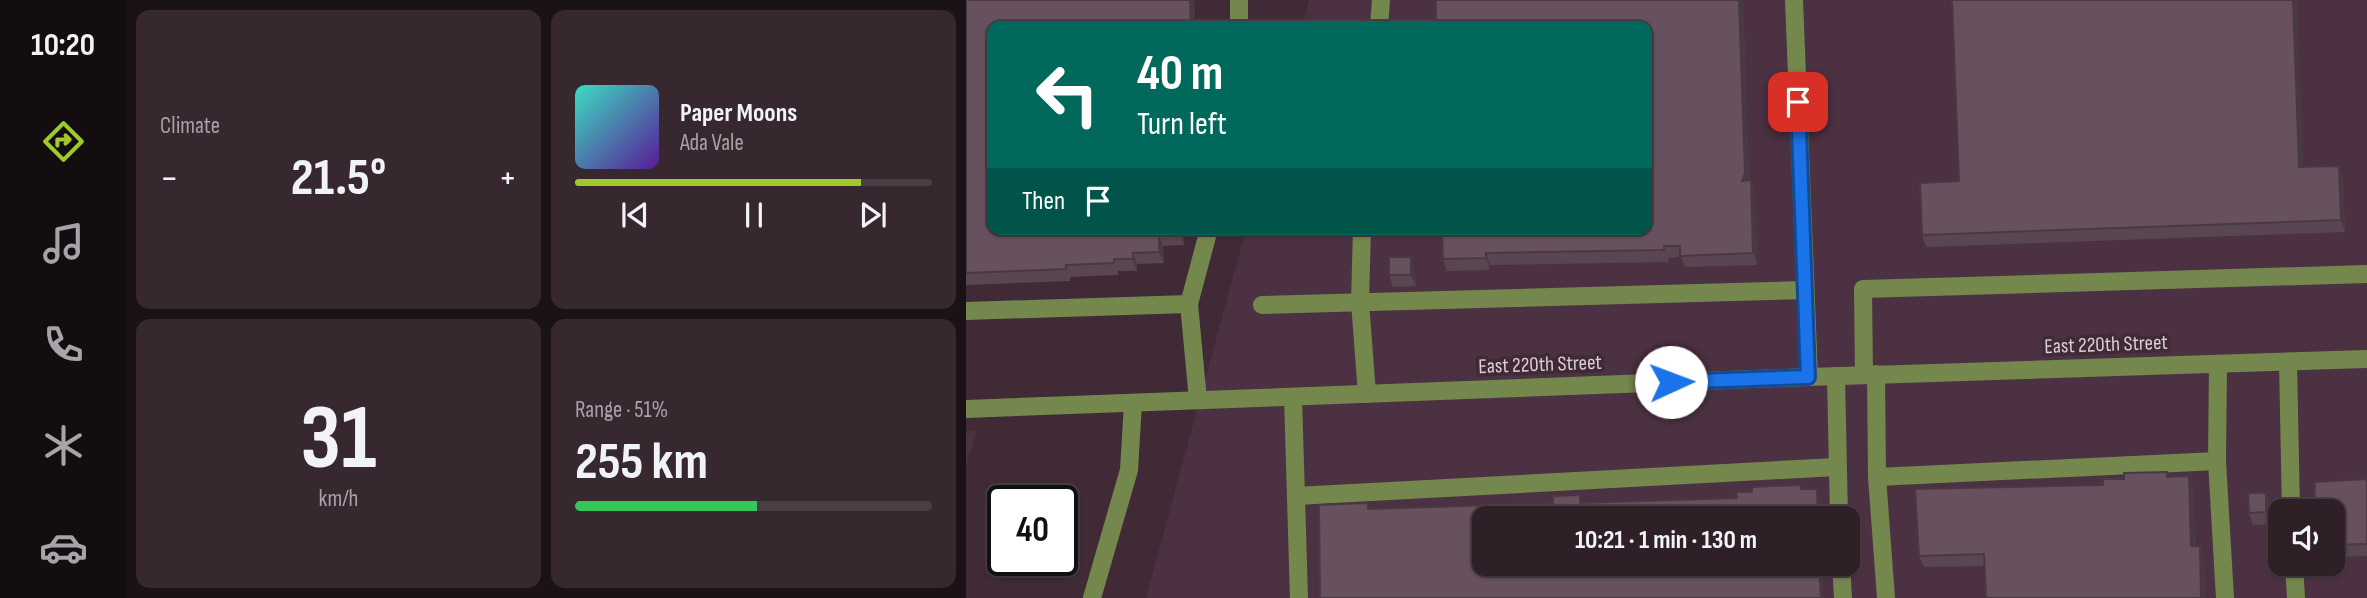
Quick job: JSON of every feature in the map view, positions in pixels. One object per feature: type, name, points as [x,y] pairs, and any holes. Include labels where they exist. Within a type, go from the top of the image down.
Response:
[{"type":"street","points":[[1239,0],[1239,21]]},
{"type":"street","points":[[1379,21],[1381,0]]},
{"type":"street","points":[[1794,0],[1808,377]]},
{"type":"street","points":[[1198,400],[1189,304],[1207,235]]},
{"type":"street","points":[[1362,235],[1360,302],[1367,394]]},
{"type":"street","points":[[1886,598],[1863,289],[2367,274]]},
{"type":"street","points":[[1262,305],[1805,290]]},
{"type":"street","points":[[966,311],[1189,304]]},
{"type":"street","name":"East 220th Street","points":[[966,409],[1870,374],[2367,359]]},
{"type":"street","points":[[2288,362],[2291,499]]},
{"type":"street","points":[[2218,364],[2217,461],[2225,598]]},
{"type":"street","points":[[1836,376],[1838,506]]},
{"type":"street","points":[[1293,397],[1299,598]]},
{"type":"street","points":[[1092,598],[1129,470],[1133,402]]},
{"type":"street","points":[[1877,477],[2217,461]]},
{"type":"street","points":[[1296,496],[1836,467]]},
{"type":"street","points":[[1842,576],[1843,598]]},
{"type":"street","points":[[2295,576],[2296,598]]},
{"type":"shaded area","points":[[1309,0],[2367,0],[2367,598],[1146,598],[1244,235],[1652,235],[1652,21],[1303,21]]},
{"type":"shaded area","points":[[977,430],[966,466],[966,431]]},
{"type":"building","points":[[966,0],[1190,0],[1191,21],[987,21],[987,235],[1159,235],[1159,252],[1133,253],[1133,259],[1114,259],[1114,263],[1066,265],[1066,269],[966,273]]},
{"type":"building","points":[[1436,0],[1739,0],[1745,173],[1742,181],[1751,180],[1753,253],[1680,256],[1680,246],[1664,246],[1664,250],[1486,253],[1486,258],[1443,259],[1442,235],[1652,235],[1652,21],[1436,21]]},
{"type":"building","points":[[1952,0],[2293,0],[2299,167],[2339,166],[2341,220],[1922,235],[1920,183],[1959,181]]},
{"type":"building","points":[[1389,257],[1411,257],[1411,275],[1389,275]]},
{"type":"building","points":[[2167,472],[2167,477],[2189,476],[2191,546],[2200,546],[2201,598],[1986,598],[1984,554],[1919,556],[1915,489],[2103,485],[2103,479],[2124,479],[2124,473]]},
{"type":"building","points":[[2367,479],[2367,544],[2345,545],[2345,499],[2314,499],[2315,482]]},
{"type":"building","points":[[1800,485],[1801,489],[1817,489],[1818,506],[1472,506],[1472,576],[1820,576],[1821,598],[1320,598],[1319,505],[1368,503],[1368,509],[1553,503],[1553,496],[1580,495],[1580,503],[1737,498],[1736,492],[1752,492],[1752,487]]},
{"type":"building","points":[[2248,493],[2266,493],[2266,512],[2249,513]]},
{"type":"route","points":[[1671,382],[1808,377],[1798,102]]}]
